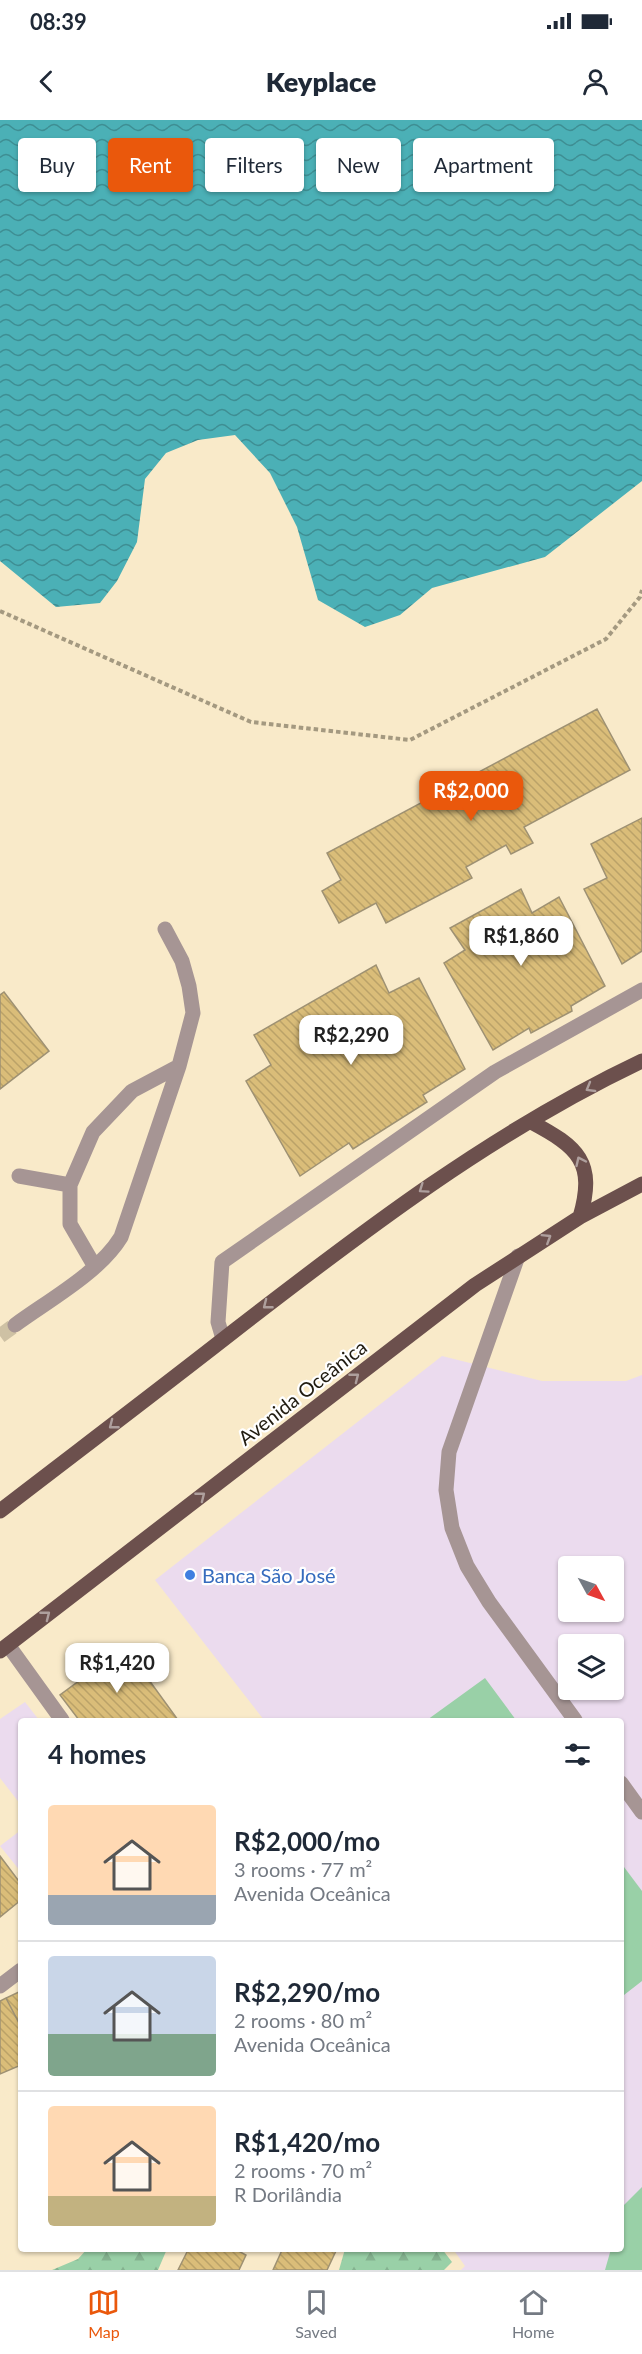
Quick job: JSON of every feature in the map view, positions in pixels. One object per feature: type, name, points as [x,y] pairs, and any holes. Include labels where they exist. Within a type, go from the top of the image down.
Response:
[{"type":"main road","points":[[0,1511],[368,1228],[431,1184],[531,1122],[616,1073],[642,1061]]},
{"type":"main road","points":[[531,1122],[560,1137],[579,1155],[585,1174],[587,1194],[580,1217]]},
{"type":"main road","name":"Avenida Oceânica","points":[[4,1648],[475,1285],[580,1217],[642,1184]]},
{"type":"street","points":[[15,1325],[95,1267],[112,1252],[121,1237],[179,1066],[193,1013],[182,961],[165,928]]},
{"type":"street","points":[[224,1339],[218,1322],[222,1262],[495,1072],[642,990]]},
{"type":"street","points":[[95,1267],[70,1224],[70,1185],[93,1132],[132,1091],[179,1066]]},
{"type":"street","points":[[19,1176],[70,1185]]},
{"type":"street","points":[[518,1256],[449,1452],[446,1490],[452,1528],[467,1566],[489,1602],[574,1718]]},
{"type":"street","points":[[4,1648],[60,1718]]},
{"type":"street","points":[[624,1788],[642,1812]]},
{"type":"street","points":[[0,1986],[18,1972]]},
{"type":"path","points":[[0,611],[251,722],[410,740],[606,639],[640,597],[642,590]]},
{"type":"shaded area","points":[[442,1356],[542,1381],[626,1381],[642,1375],[642,2270],[461,2270],[465,2266],[455,2252],[624,2252],[624,1718],[262,1718],[155,1580]]},
{"type":"shaded area","points":[[25,1702],[37,1718],[18,1718],[18,1801],[0,1778],[0,1719]]},
{"type":"shaded area","points":[[18,1832],[18,1868],[0,1846]]},
{"type":"green space","points":[[485,1678],[515,1718],[430,1718]]},
{"type":"green space","points":[[624,1867],[642,1891],[642,1981],[624,1995]]},
{"type":"green space","points":[[642,2187],[642,2270],[605,2270],[610,2252],[624,2252],[624,2205]]},
{"type":"green space","points":[[84,2252],[166,2252],[158,2270],[52,2270],[78,2259]]},
{"type":"green space","points":[[344,2252],[444,2252],[452,2262],[444,2270],[339,2270]]},
{"type":"water","points":[[0,120],[642,120],[642,481],[545,557],[432,588],[400,615],[365,627],[318,600],[297,527],[270,473],[235,435],[198,440],[166,453],[145,479],[137,542],[117,581],[100,603],[56,607],[0,561]]},
{"type":"building","points":[[597,709],[630,770],[524,827],[533,843],[511,854],[506,845],[466,867],[472,878],[386,923],[376,903],[339,923],[322,891],[341,880],[327,853]]},
{"type":"building","points":[[642,818],[642,951],[622,964],[584,889],[607,878],[591,844]]},
{"type":"building","points":[[521,889],[532,913],[559,897],[605,986],[571,1006],[572,1011],[531,1033],[529,1028],[493,1050],[444,963],[465,950],[450,928]]},
{"type":"building","points":[[376,965],[389,993],[419,978],[465,1069],[423,1095],[427,1102],[353,1149],[349,1143],[300,1176],[246,1081],[271,1065],[254,1035]]},
{"type":"building","points":[[4,992],[49,1051],[0,1089],[0,995]]},
{"type":"building","points":[[125,1647],[177,1718],[77,1718],[60,1695]]},
{"type":"building","points":[[0,1856],[18,1880],[18,1902],[0,1917]]},
{"type":"building","points":[[18,1992],[18,2021],[6,1998]]},
{"type":"building","points":[[6,1998],[18,2021],[18,2066],[0,2074],[0,2001]]},
{"type":"building","points":[[187,2252],[240,2252],[246,2255],[239,2270],[178,2270]]},
{"type":"building","points":[[281,2252],[336,2252],[327,2270],[273,2270]]},
{"type":"tunnel","points":[[0,1336],[15,1325]]},
{"type":"place","name":"Banca São José","points":[[190,1575]]}]
